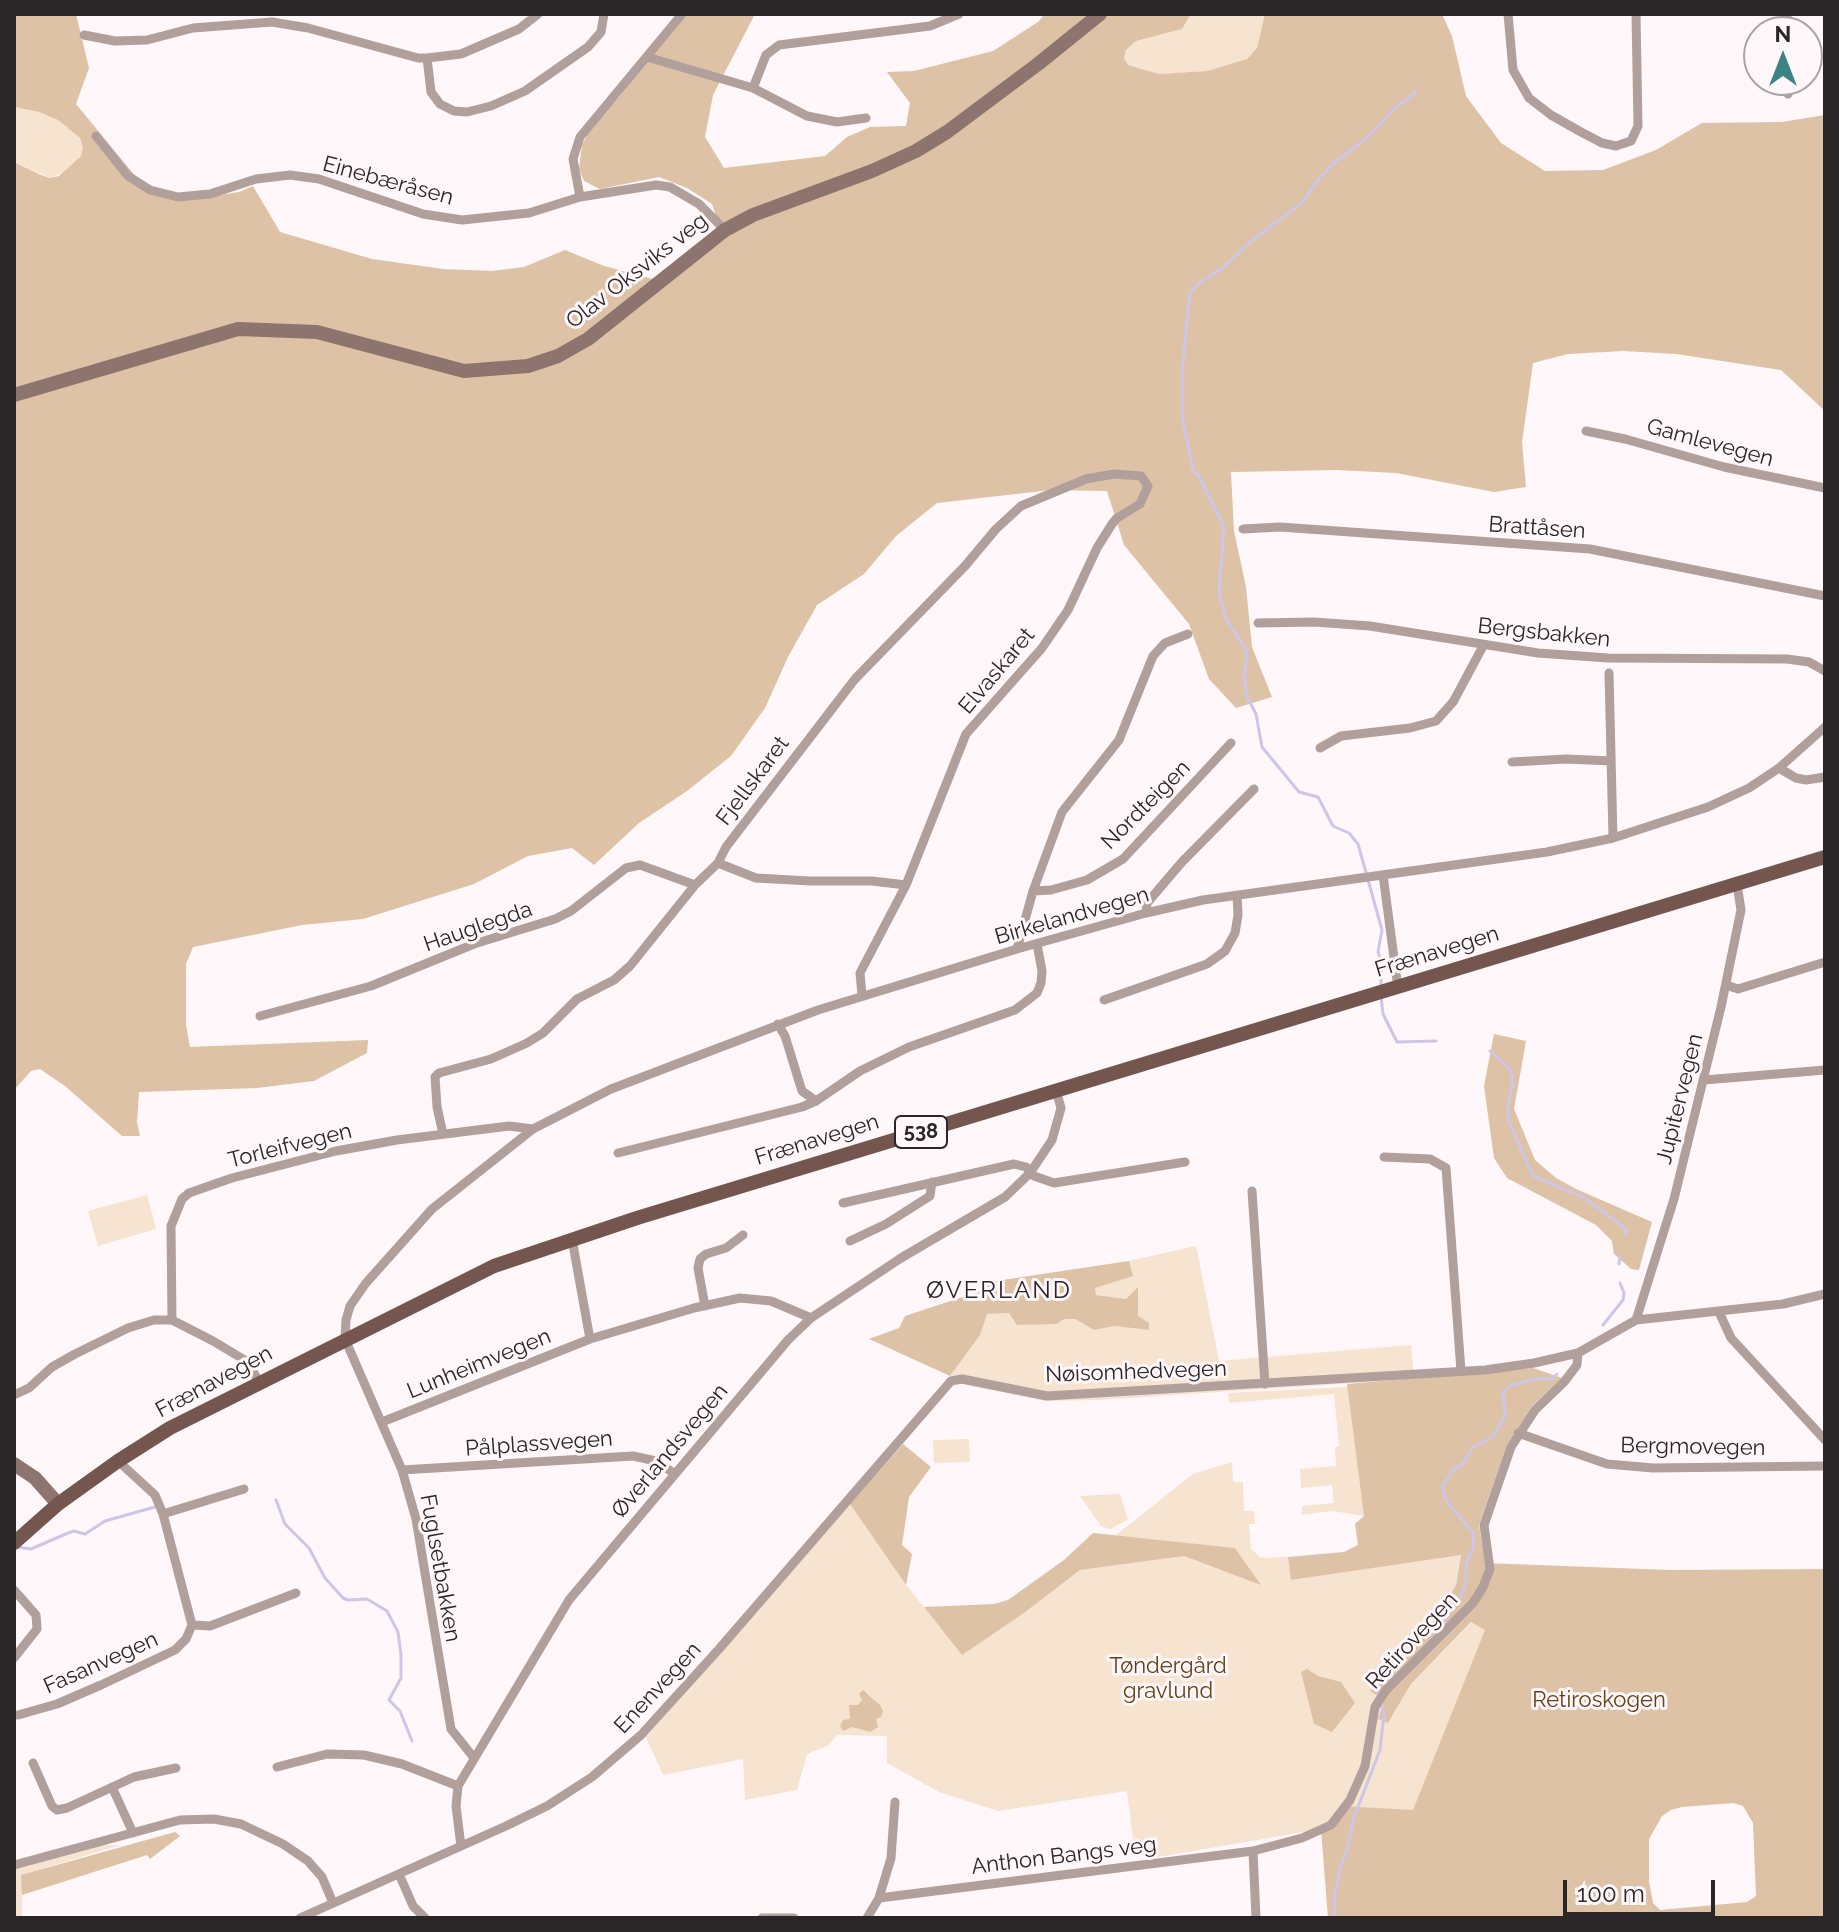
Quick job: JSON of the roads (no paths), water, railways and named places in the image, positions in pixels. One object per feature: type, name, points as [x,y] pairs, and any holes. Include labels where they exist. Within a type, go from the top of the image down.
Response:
[{"type":"main road","name":"Frænavegen","points":[[14,1543],[58,1504],[170,1428],[494,1266],[572,1239],[1056,1090],[1825,857]]},
{"type":"street","points":[[84,35],[115,41],[147,40],[193,28],[272,22],[427,58],[461,54],[519,29],[538,14]]},
{"type":"street","points":[[427,58],[431,92],[440,104],[454,111],[467,112],[491,106],[525,91],[572,60],[601,32],[604,14]]},
{"type":"street","points":[[580,197],[573,159],[580,137],[682,14]]},
{"type":"street","points":[[753,88],[766,55],[779,45],[930,26],[959,14]]},
{"type":"street","name":"Olav Oksviks veg","points":[[14,395],[238,329],[317,332],[464,371],[528,366],[558,356],[588,339],[725,230],[753,215],[872,171],[916,151],[947,132],[1100,14]]},
{"type":"street","points":[[1508,14],[1513,70],[1529,98],[1581,132],[1602,143],[1620,146],[1631,141],[1638,126],[1636,14]]},
{"type":"street","points":[[647,57],[753,88],[807,116],[837,122],[866,118]]},
{"type":"street","name":"Einebæråsen","points":[[96,136],[128,176],[150,190],[178,197],[210,194],[256,179],[290,175],[319,179],[423,214],[462,220],[529,213],[580,197],[656,185],[670,187],[699,204],[725,230]]},
{"type":"street","name":"Gamlevegen","points":[[1586,431],[1724,467],[1825,488]]},
{"type":"street","name":"Fjellskaret","points":[[443,1134],[434,1082],[439,1073],[491,1059],[527,1043],[543,1033],[577,999],[614,980],[630,966],[695,885],[718,863],[726,847],[855,679],[965,566],[996,529],[1021,506],[1086,479],[1114,474],[1141,476]]},
{"type":"street","name":"Elvaskaret","points":[[862,995],[860,973],[906,885],[966,734],[1042,648],[1068,610],[1097,548],[1112,524],[1140,504],[1148,486],[1141,476]]},
{"type":"street","name":"Brattåsen","points":[[1243,529],[1280,527],[1590,549],[1825,596]]},
{"type":"street","name":"Bergsbakken","points":[[1258,623],[1314,622],[1370,626],[1483,646],[1608,658],[1787,659],[1809,662],[1825,671]]},
{"type":"street","points":[[1017,949],[1033,891],[1062,812],[1119,740],[1153,656],[1165,643],[1188,634]]},
{"type":"street","points":[[1320,748],[1341,736],[1410,728],[1436,721],[1453,702],[1483,646]]},
{"type":"street","points":[[1609,673],[1613,838]]},
{"type":"street","name":"Birkelandvegen","points":[[345,1339],[350,1306],[386,1258],[432,1209],[533,1129],[611,1089],[862,995],[1146,913],[1237,895],[1547,852],[1613,838],[1723,801],[1779,768],[1825,727]]},
{"type":"street","name":"Nordteigen","points":[[1033,891],[1051,890],[1087,880],[1123,859],[1231,743]]},
{"type":"street","points":[[1512,762],[1566,759],[1611,761]]},
{"type":"street","points":[[1779,768],[1806,780],[1825,777]]},
{"type":"street","points":[[1146,913],[1147,903],[1164,883],[1254,789]]},
{"type":"street","points":[[718,863],[756,878],[872,881],[906,885]]},
{"type":"street","name":"Hauglegda","points":[[260,1016],[371,986],[474,944],[555,919],[571,911],[626,868],[640,865],[695,885]]},
{"type":"street","points":[[1383,875],[1398,988]]},
{"type":"street","name":"Jupitervegen","points":[[1636,1320],[1674,1199],[1704,1080],[1741,910],[1737,884]]},
{"type":"street","points":[[1104,1000],[1207,964],[1225,951],[1235,933],[1237,895]]},
{"type":"street","points":[[618,1153],[802,1107],[860,1071],[909,1047],[1015,1010],[1037,993],[1041,983],[1037,944]]},
{"type":"street","points":[[1726,985],[1738,989],[1825,962]]},
{"type":"street","points":[[778,1024],[785,1036],[802,1091],[816,1101]]},
{"type":"street","points":[[1704,1080],[1825,1070]]},
{"type":"street","name":"Øverlandsvegen","points":[[458,1786],[569,1600],[788,1340],[811,1318],[901,1258],[1005,1197],[1030,1173],[1052,1140],[1061,1108],[1056,1090]]},
{"type":"street","name":"Torleifvegen","points":[[172,1320],[171,1226],[182,1199],[189,1193],[232,1178],[336,1151],[509,1126],[533,1129]]},
{"type":"street","points":[[1384,1157],[1430,1159],[1446,1168],[1461,1371]]},
{"type":"street","points":[[843,1203],[1014,1164],[1026,1167],[1030,1173],[1047,1182],[1063,1183],[1185,1162]]},
{"type":"street","points":[[850,1241],[886,1224],[930,1196],[932,1182]]},
{"type":"street","points":[[1252,1191],[1265,1384]]},
{"type":"street","points":[[705,1306],[698,1262],[703,1255],[726,1248],[743,1235]]},
{"type":"street","points":[[572,1239],[590,1339]]},
{"type":"street","name":"Nøisomhedvegen","points":[[962,1379],[1047,1396],[1461,1371],[1534,1363],[1578,1353],[1636,1320],[1783,1304],[1825,1294]]},
{"type":"street","name":"Lunheimvegen","points":[[382,1422],[590,1339],[705,1306],[740,1298],[771,1301],[811,1318]]},
{"type":"street","points":[[1719,1312],[1731,1338],[1825,1440]]},
{"type":"street","points":[[14,1395],[29,1388],[52,1367],[107,1337],[154,1320],[172,1320],[248,1362],[259,1382]]},
{"type":"street","name":"Fuglsetbakken","points":[[345,1339],[402,1470],[416,1519],[451,1729],[474,1758]]},
{"type":"street","name":"Retirovegen","points":[[1253,1851],[1302,1838],[1331,1825],[1350,1800],[1365,1766],[1375,1707],[1386,1690],[1473,1603],[1483,1587],[1490,1569],[1484,1525],[1511,1447],[1535,1410],[1577,1365],[1578,1353]]},
{"type":"street","name":"Enenvegen","points":[[300,1918],[570,1793],[641,1735],[728,1640],[932,1402],[951,1381],[962,1379]]},
{"type":"street","name":"Bergmovegen","points":[[1518,1433],[1607,1464],[1653,1468],[1825,1466]]},
{"type":"street","name":"Pålplassvegen","points":[[402,1470],[633,1456],[656,1461],[675,1474]]},
{"type":"street","points":[[118,1461],[155,1495],[163,1514],[192,1625],[210,1626],[296,1593]]},
{"type":"street","points":[[14,1464],[35,1478],[58,1504]]},
{"type":"street","points":[[163,1514],[244,1489]]},
{"type":"street","points":[[14,1590],[36,1615],[37,1629],[14,1658]]},
{"type":"street","name":"Fasanvegen","points":[[18,1715],[57,1704],[175,1650],[186,1639],[192,1625]]},
{"type":"street","points":[[277,1767],[327,1754],[364,1755],[402,1764],[458,1786],[456,1806],[461,1846]]},
{"type":"street","points":[[33,1763],[52,1806],[57,1810],[134,1777],[176,1768]]},
{"type":"street","points":[[112,1787],[133,1833]]},
{"type":"street","points":[[867,1918],[879,1898],[891,1858],[895,1802]]},
{"type":"street","points":[[14,1865],[180,1820],[214,1819],[241,1824],[283,1844],[308,1861],[322,1877],[333,1903]]},
{"type":"street","points":[[1253,1851],[1256,1918]]},
{"type":"street","name":"Anthon Bangs veg","points":[[879,1898],[1253,1851]]},
{"type":"street","points":[[399,1874],[413,1906],[425,1918]]},
{"type":"street","points":[[762,1918],[794,1918]]},
{"type":"waterway","points":[[1381,988],[1378,952],[1382,930],[1358,844],[1349,833],[1333,826],[1318,797],[1299,792],[1262,747],[1256,714],[1247,697],[1244,679],[1247,651],[1226,619],[1219,593],[1224,526],[1199,476],[1193,471],[1182,417],[1182,372],[1190,293],[1303,202],[1334,163],[1367,138],[1416,91]]},
{"type":"waterway","points":[[1381,996],[1383,1014],[1397,1042],[1436,1041]]},
{"type":"waterway","points":[[1490,1051],[1511,1070],[1509,1122],[1533,1176],[1583,1197],[1626,1229],[1625,1235]]},
{"type":"waterway","points":[[1619,1264],[1620,1256]]},
{"type":"waterway","points":[[1603,1325],[1623,1300],[1620,1283]]},
{"type":"waterway","points":[[1379,1697],[1377,1687],[1399,1665],[1405,1654],[1423,1637],[1435,1631],[1461,1596],[1466,1582],[1466,1564],[1474,1546],[1473,1533],[1445,1499],[1442,1487],[1473,1447],[1494,1436],[1505,1415],[1503,1393],[1510,1386],[1534,1379],[1552,1379],[1557,1374]]},
{"type":"waterway","points":[[276,1500],[285,1524],[309,1548],[325,1578],[343,1598],[367,1599],[387,1611],[398,1632],[401,1655],[401,1678],[389,1700],[400,1711],[412,1741]]},
{"type":"waterway","points":[[17,1547],[31,1549],[74,1531],[85,1534],[105,1521],[155,1507]]},
{"type":"waterway","points":[[1334,1918],[1335,1892],[1353,1820],[1380,1750],[1384,1714],[1381,1704]]},
{"type":"district","name":"ØVERLAND","points":[[999,1291]]},
{"type":"park label","name":"Tøndergård gravlund","points":[[1168,1678]]},
{"type":"park label","name":"Retiroskogen","points":[[1599,1700]]}]
